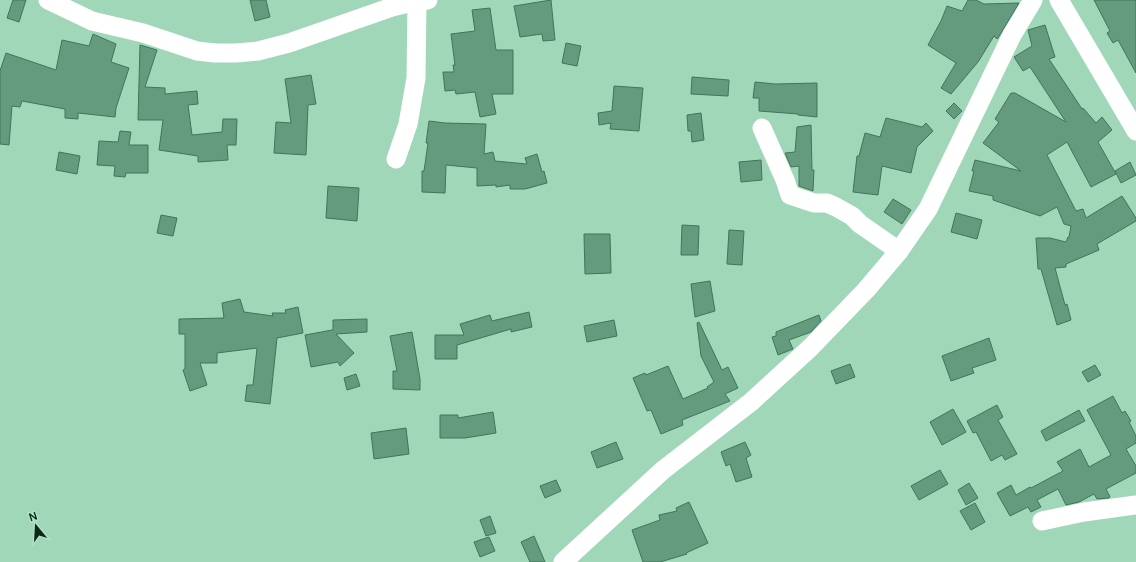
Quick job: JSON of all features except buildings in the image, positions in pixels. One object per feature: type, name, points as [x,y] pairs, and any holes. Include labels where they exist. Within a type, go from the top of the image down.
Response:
[{"type":"street","points":[[48,0],[92,22],[143,33],[197,51],[216,53],[258,51],[392,7],[423,0],[416,78],[408,124],[396,159]]},
{"type":"street","points":[[563,562],[663,470],[751,402],[810,348],[856,301],[899,251],[928,209],[1012,35],[1033,0]]},
{"type":"street","points":[[1059,0],[1136,131]]},
{"type":"street","points":[[762,128],[790,195],[814,203],[827,203],[836,207],[852,216],[860,224],[899,251]]},
{"type":"street","points":[[1042,521],[1084,512],[1136,505]]}]
